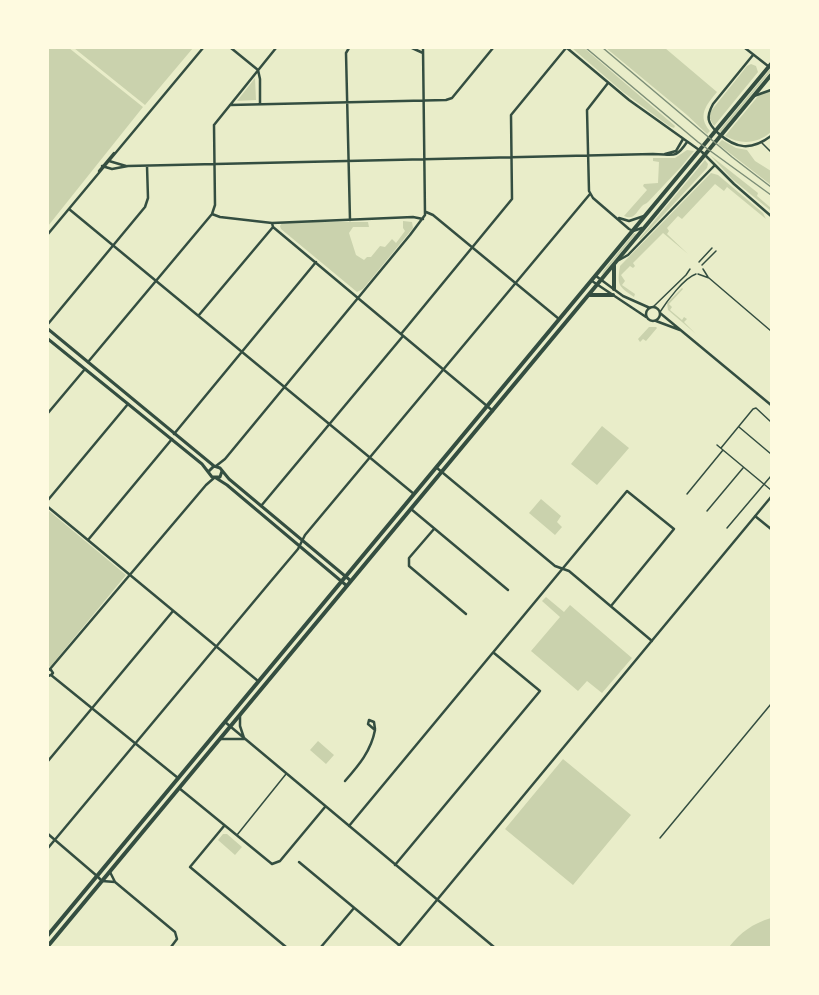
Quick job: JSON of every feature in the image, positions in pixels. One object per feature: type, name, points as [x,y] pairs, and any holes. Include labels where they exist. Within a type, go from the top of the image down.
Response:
[{"type":"main road","points":[[48,946],[618,261],[700,154],[719,126],[770,65]]},
{"type":"main road","points":[[48,935],[645,216],[700,154],[725,130],[771,76]]},
{"type":"main road","points":[[614,265],[614,289]]},
{"type":"main road","points":[[589,295],[613,295]]},
{"type":"street","points":[[48,234],[203,48]]},
{"type":"street","points":[[231,48],[258,70],[260,79],[260,104]]},
{"type":"street","points":[[48,413],[85,369],[88,362],[212,214],[215,205],[214,125],[276,48]]},
{"type":"street","points":[[349,48],[346,53],[350,220]]},
{"type":"street","points":[[412,48],[423,53]]},
{"type":"street","points":[[206,485],[209,473],[215,466],[225,459],[423,219],[426,212],[422,48]]},
{"type":"street","points":[[229,105],[446,100],[452,98],[493,48]]},
{"type":"street","points":[[261,506],[512,199],[511,115],[566,48],[608,83],[688,142],[771,216]]},
{"type":"street","points":[[745,48],[770,65]]},
{"type":"street","points":[[753,54],[713,104],[707,117],[711,127],[734,145],[744,146],[762,143],[771,136]]},
{"type":"street","points":[[48,848],[590,194],[587,110],[608,83]]},
{"type":"street","points":[[754,96],[771,90]]},
{"type":"street","points":[[104,167],[112,169],[128,166],[663,154],[676,151],[682,139]]},
{"type":"street","points":[[663,154],[671,156],[678,155],[688,142]]},
{"type":"street","points":[[109,161],[128,166]]},
{"type":"street","points":[[48,324],[114,245],[147,202],[147,166]]},
{"type":"street","points":[[618,261],[628,255],[714,166]]},
{"type":"street","points":[[590,194],[633,231],[644,227]]},
{"type":"street","points":[[69,208],[415,494]]},
{"type":"street","points":[[426,212],[433,215],[560,319]]},
{"type":"street","points":[[212,214],[220,217],[272,223],[413,217],[423,219]]},
{"type":"street","points":[[614,215],[623,220],[629,221],[645,216]]},
{"type":"street","points":[[272,223],[273,227],[444,369],[492,411]]},
{"type":"street","points":[[199,316],[273,227]]},
{"type":"street","points":[[174,434],[316,262]]},
{"type":"street","points":[[596,276],[634,302],[652,307],[660,312],[771,405]]},
{"type":"street","points":[[592,281],[646,317],[649,321],[656,321],[684,332]]},
{"type":"street","points":[[646,317],[646,312],[652,307]]},
{"type":"street","points":[[656,321],[659,319],[660,312]]},
{"type":"street","points":[[48,329],[174,434],[222,470],[261,506],[346,576],[351,582]]},
{"type":"street","points":[[48,339],[172,439],[209,473],[227,485],[347,586]]},
{"type":"street","points":[[48,500],[128,404]]},
{"type":"street","points":[[88,540],[172,439]]},
{"type":"street","points":[[178,778],[50,672],[206,485],[215,478],[220,477],[225,459]]},
{"type":"street","points":[[437,468],[555,566],[569,571],[652,641]]},
{"type":"street","points":[[349,826],[627,491],[674,529],[611,606]]},
{"type":"street","points":[[299,862],[399,946],[771,497]]},
{"type":"street","points":[[48,507],[258,681]]},
{"type":"street","points":[[411,509],[508,590]]},
{"type":"street","points":[[755,516],[771,529]]},
{"type":"street","points":[[434,528],[409,558],[409,566],[466,614]]},
{"type":"street","points":[[48,761],[173,611]]},
{"type":"street","points":[[395,865],[540,690],[494,653]]},
{"type":"street","points":[[240,715],[240,726],[244,739]]},
{"type":"street","points":[[224,722],[494,947]]},
{"type":"street","points":[[345,781],[366,756],[375,729]]},
{"type":"street","points":[[219,739],[244,739]]},
{"type":"street","points":[[179,788],[269,862],[277,864],[325,806]]},
{"type":"street","points":[[224,826],[190,867],[286,947]]},
{"type":"street","points":[[48,834],[97,876],[103,880],[115,882]]},
{"type":"street","points":[[110,872],[115,882],[175,932],[177,939],[171,947]]},
{"type":"street","points":[[321,947],[354,908]]},
{"type":"lane","points":[[762,143],[771,152]]},
{"type":"lane","points":[[699,262],[712,248]]},
{"type":"lane","points":[[702,265],[716,251]]},
{"type":"lane","points":[[652,307],[686,275],[690,269]]},
{"type":"lane","points":[[703,269],[709,278],[771,331]]},
{"type":"lane","points":[[660,312],[666,302],[688,278],[697,274],[709,278]]},
{"type":"lane","points":[[687,494],[739,427],[756,408],[771,422]]},
{"type":"lane","points":[[739,427],[771,454]]},
{"type":"lane","points":[[717,445],[771,490]]},
{"type":"lane","points":[[707,511],[744,467]]},
{"type":"lane","points":[[727,528],[771,476]]},
{"type":"lane","points":[[660,838],[771,704]]},
{"type":"lane","points":[[236,836],[286,774]]},
{"type":"green space","points":[[48,48],[69,48],[143,107],[48,226]]},
{"type":"green space","points":[[74,48],[193,48],[145,105]]},
{"type":"green space","points":[[572,48],[584,48],[675,126],[674,128],[669,126],[623,92]]},
{"type":"green space","points":[[606,48],[665,48],[717,92],[709,101],[704,111],[704,120],[710,131],[707,134],[687,115]]},
{"type":"green space","points":[[751,64],[756,66],[758,72],[714,126],[709,117],[711,111],[747,66]]},
{"type":"green space","points":[[771,68],[771,71],[721,132],[719,131]]},
{"type":"green space","points":[[255,78],[256,100],[237,101]]},
{"type":"green space","points":[[771,92],[771,132],[760,139],[749,142],[737,141],[725,136],[759,95]]},
{"type":"green space","points":[[722,140],[736,148],[747,150],[755,161],[771,171],[771,185],[718,144]]},
{"type":"green space","points":[[687,150],[694,151],[648,202],[633,216],[624,216],[647,190],[643,186],[644,184],[658,183],[659,162],[653,161],[653,158],[675,158]]},
{"type":"green space","points":[[710,155],[758,193],[757,196],[771,208],[771,211],[732,179]]},
{"type":"green space","points":[[705,160],[708,164],[707,168],[640,240],[639,239]]},
{"type":"green space","points":[[711,173],[718,175],[763,213],[766,219],[727,187],[724,191],[715,184],[682,219],[678,216],[667,228],[669,231],[667,234],[688,254],[663,233],[633,263],[635,266],[633,268],[630,266],[621,275],[625,281],[622,285],[635,294],[634,297],[620,284],[620,266]]},
{"type":"green space","points":[[403,221],[412,222],[413,228],[363,289],[357,292],[281,229],[280,226],[282,223],[290,222],[368,222],[369,227],[353,227],[349,233],[356,255],[364,260],[367,257],[371,257],[380,246],[385,247],[392,239],[396,243],[405,231],[403,228]]},
{"type":"green space","points":[[634,233],[636,234],[601,276],[604,270]]},
{"type":"green space","points":[[682,288],[683,289],[669,304],[672,307],[670,310],[682,320],[684,317],[687,319],[684,322],[696,334],[668,310],[667,303]]},
{"type":"green space","points":[[649,327],[657,328],[646,341],[643,339],[640,342],[638,339]]},
{"type":"green space","points":[[602,426],[629,448],[597,485],[571,464]]},
{"type":"green space","points":[[541,499],[561,516],[557,522],[562,527],[555,535],[529,513]]},
{"type":"green space","points":[[48,510],[126,575],[50,667],[48,665]]},
{"type":"green space","points":[[546,597],[564,612],[570,605],[632,658],[602,693],[587,681],[578,691],[531,651],[560,617],[542,601]]},
{"type":"green space","points":[[318,741],[334,755],[326,764],[310,750]]},
{"type":"green space","points":[[563,759],[631,815],[573,885],[505,829]]},
{"type":"green space","points":[[223,834],[227,834],[242,847],[235,855],[218,840]]},
{"type":"green space","points":[[771,918],[771,947],[729,947],[747,929]]},
{"type":"railway","points":[[586,48],[698,142],[771,195]]},
{"type":"railway","points":[[603,48],[732,157],[771,187]]}]
